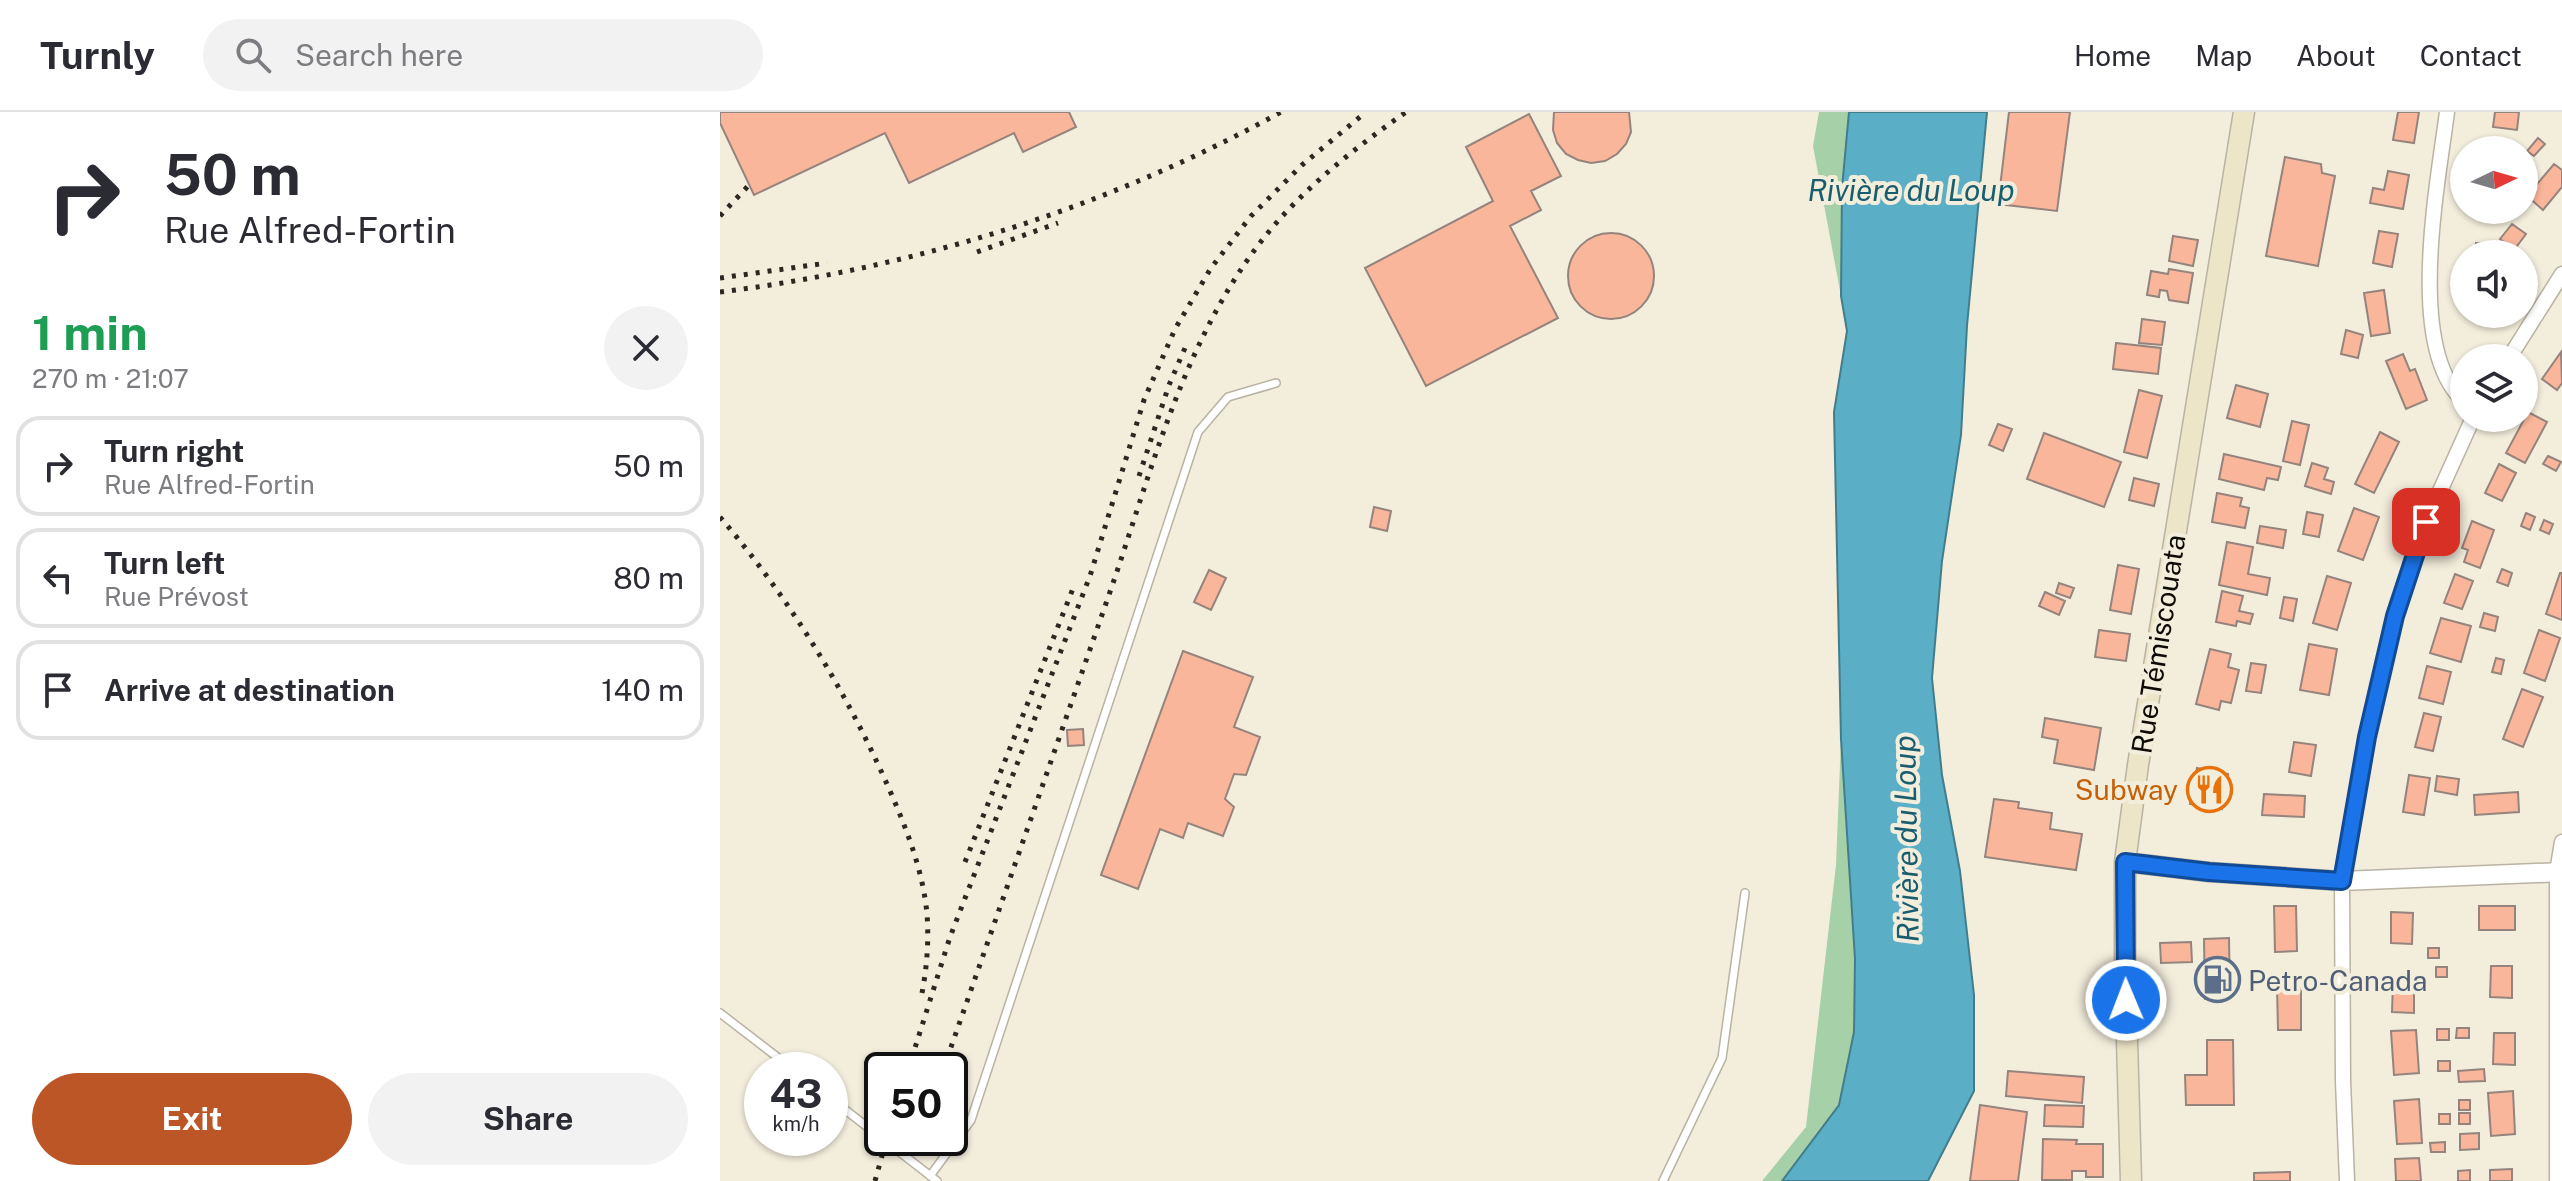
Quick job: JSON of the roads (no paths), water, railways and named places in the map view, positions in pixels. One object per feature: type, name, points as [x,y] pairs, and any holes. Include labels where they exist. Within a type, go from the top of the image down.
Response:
[{"type":"main road","name":"Rue Témiscouata","points":[[2131,1181],[2125,862],[2244,112]]},
{"type":"street","points":[[2447,112],[2431,245],[2431,313],[2438,359],[2450,383]]},
{"type":"street","points":[[2518,344],[2562,274]]},
{"type":"street","points":[[2347,1181],[2342,881],[2367,737],[2395,616],[2426,522],[2467,432]]},
{"type":"street","points":[[2557,1181],[2559,872],[2562,842]]},
{"type":"street","points":[[2125,862],[2209,872],[2342,881],[2559,872]]},
{"type":"lane","points":[[848,1112],[934,1178],[971,1120],[1198,432],[1228,397],[1276,383]]},
{"type":"lane","points":[[1663,1181],[1722,1058],[1745,893]]},
{"type":"lane","points":[[720,1013],[771,1052]]},
{"type":"water","name":"Rivière du Loup","points":[[1849,112],[1987,112],[1967,326],[1961,435],[1942,561],[1932,678],[1942,775],[1960,871],[1974,995],[1974,1091],[1928,1181],[1782,1181],[1839,1105],[1854,1032],[1855,959],[1841,739],[1834,412],[1847,331],[1841,296],[1842,188]]},
{"type":"railway","points":[[720,292],[866,267],[1009,229],[1148,177],[1281,112]]},
{"type":"railway","points":[[914,1052],[950,937],[1090,576],[1144,400],[1175,329],[1211,268],[1251,216],[1302,165],[1366,112]]},
{"type":"railway","points":[[949,1052],[1169,417],[1205,333],[1251,255],[1284,214],[1342,160],[1406,112]]},
{"type":"railway","points":[[720,216],[749,185]]},
{"type":"railway","points":[[977,252],[1058,223]]},
{"type":"railway","points":[[720,278],[827,263]]},
{"type":"railway","points":[[1139,476],[1169,385],[1185,348]]},
{"type":"railway","points":[[720,517],[770,580],[836,682],[896,806],[913,851],[925,898],[928,944],[922,993]]},
{"type":"railway","points":[[965,862],[1074,586]]},
{"type":"railway","points":[[875,1181],[882,1156]]},
{"type":"place","name":"Subway","points":[[2209,789]]},
{"type":"place","name":"Petro-Canada","points":[[2217,980]]}]
